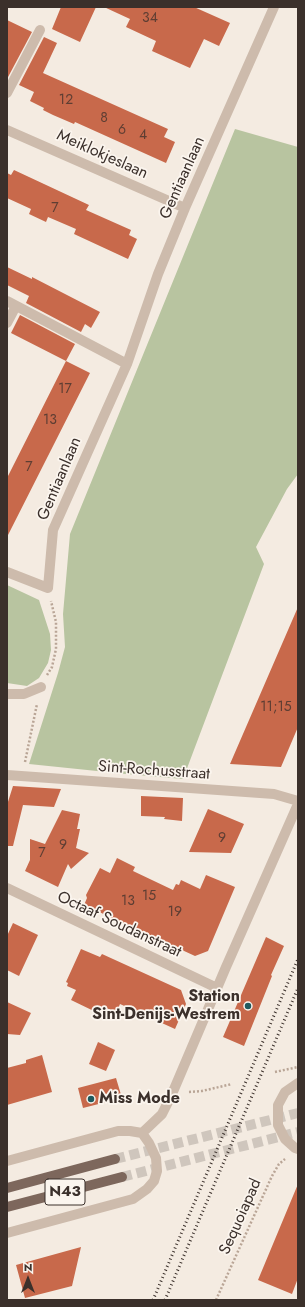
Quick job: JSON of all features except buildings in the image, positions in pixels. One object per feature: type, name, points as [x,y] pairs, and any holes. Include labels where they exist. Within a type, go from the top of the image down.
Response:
[{"type":"main road","name":"N43","points":[[7,1188],[116,1159]]},
{"type":"main road","name":"N43","points":[[7,1207],[122,1177]]},
{"type":"street","name":"Gentiaanlaan","points":[[7,572],[48,588],[53,530],[127,364],[158,274],[185,208],[274,7]]},
{"type":"street","points":[[7,93],[40,30]]},
{"type":"street","name":"Meiklokjeslaan","points":[[7,130],[185,208]]},
{"type":"street","points":[[7,323],[11,303],[127,364]]},
{"type":"street","points":[[7,694],[24,694],[41,687]]},
{"type":"street","name":"Sint-Rochusstraat","points":[[7,775],[274,794],[298,801]]},
{"type":"street","points":[[7,1162],[118,1132],[142,1133],[162,1114],[298,804]]},
{"type":"street","name":"Octaaf Soudanstraat","points":[[7,888],[217,988]]},
{"type":"street","points":[[296,1148],[284,1139],[278,1125],[278,1106],[285,1092],[298,1083]]},
{"type":"street","points":[[7,1233],[133,1199],[147,1189],[154,1181],[157,1171],[156,1158],[149,1143],[142,1133]]},
{"type":"path","points":[[275,1072],[298,1067]]},
{"type":"path","points":[[202,1091],[232,1084]]},
{"type":"path","name":"Sequoiapad","points":[[216,1300],[272,1176],[279,1164],[296,1148]]},
{"type":"green space","points":[[235,129],[298,147],[298,474],[287,489],[256,547],[264,564],[183,779],[29,764],[65,647],[63,614],[70,534]]},
{"type":"green space","points":[[7,585],[39,600],[50,634],[51,650],[48,663],[39,678],[27,686],[7,683]]},
{"type":"tunnel","points":[[115,1159],[298,1113]]},
{"type":"tunnel","points":[[122,1177],[298,1132]]},
{"type":"railway","points":[[153,1300],[298,959]]},
{"type":"railway","points":[[165,1300],[298,988]]},
{"type":"place","name":"Station Sint-Denijs-Westrem","points":[[248,1006]]},
{"type":"place","name":"Miss Mode","points":[[91,1099]]}]
